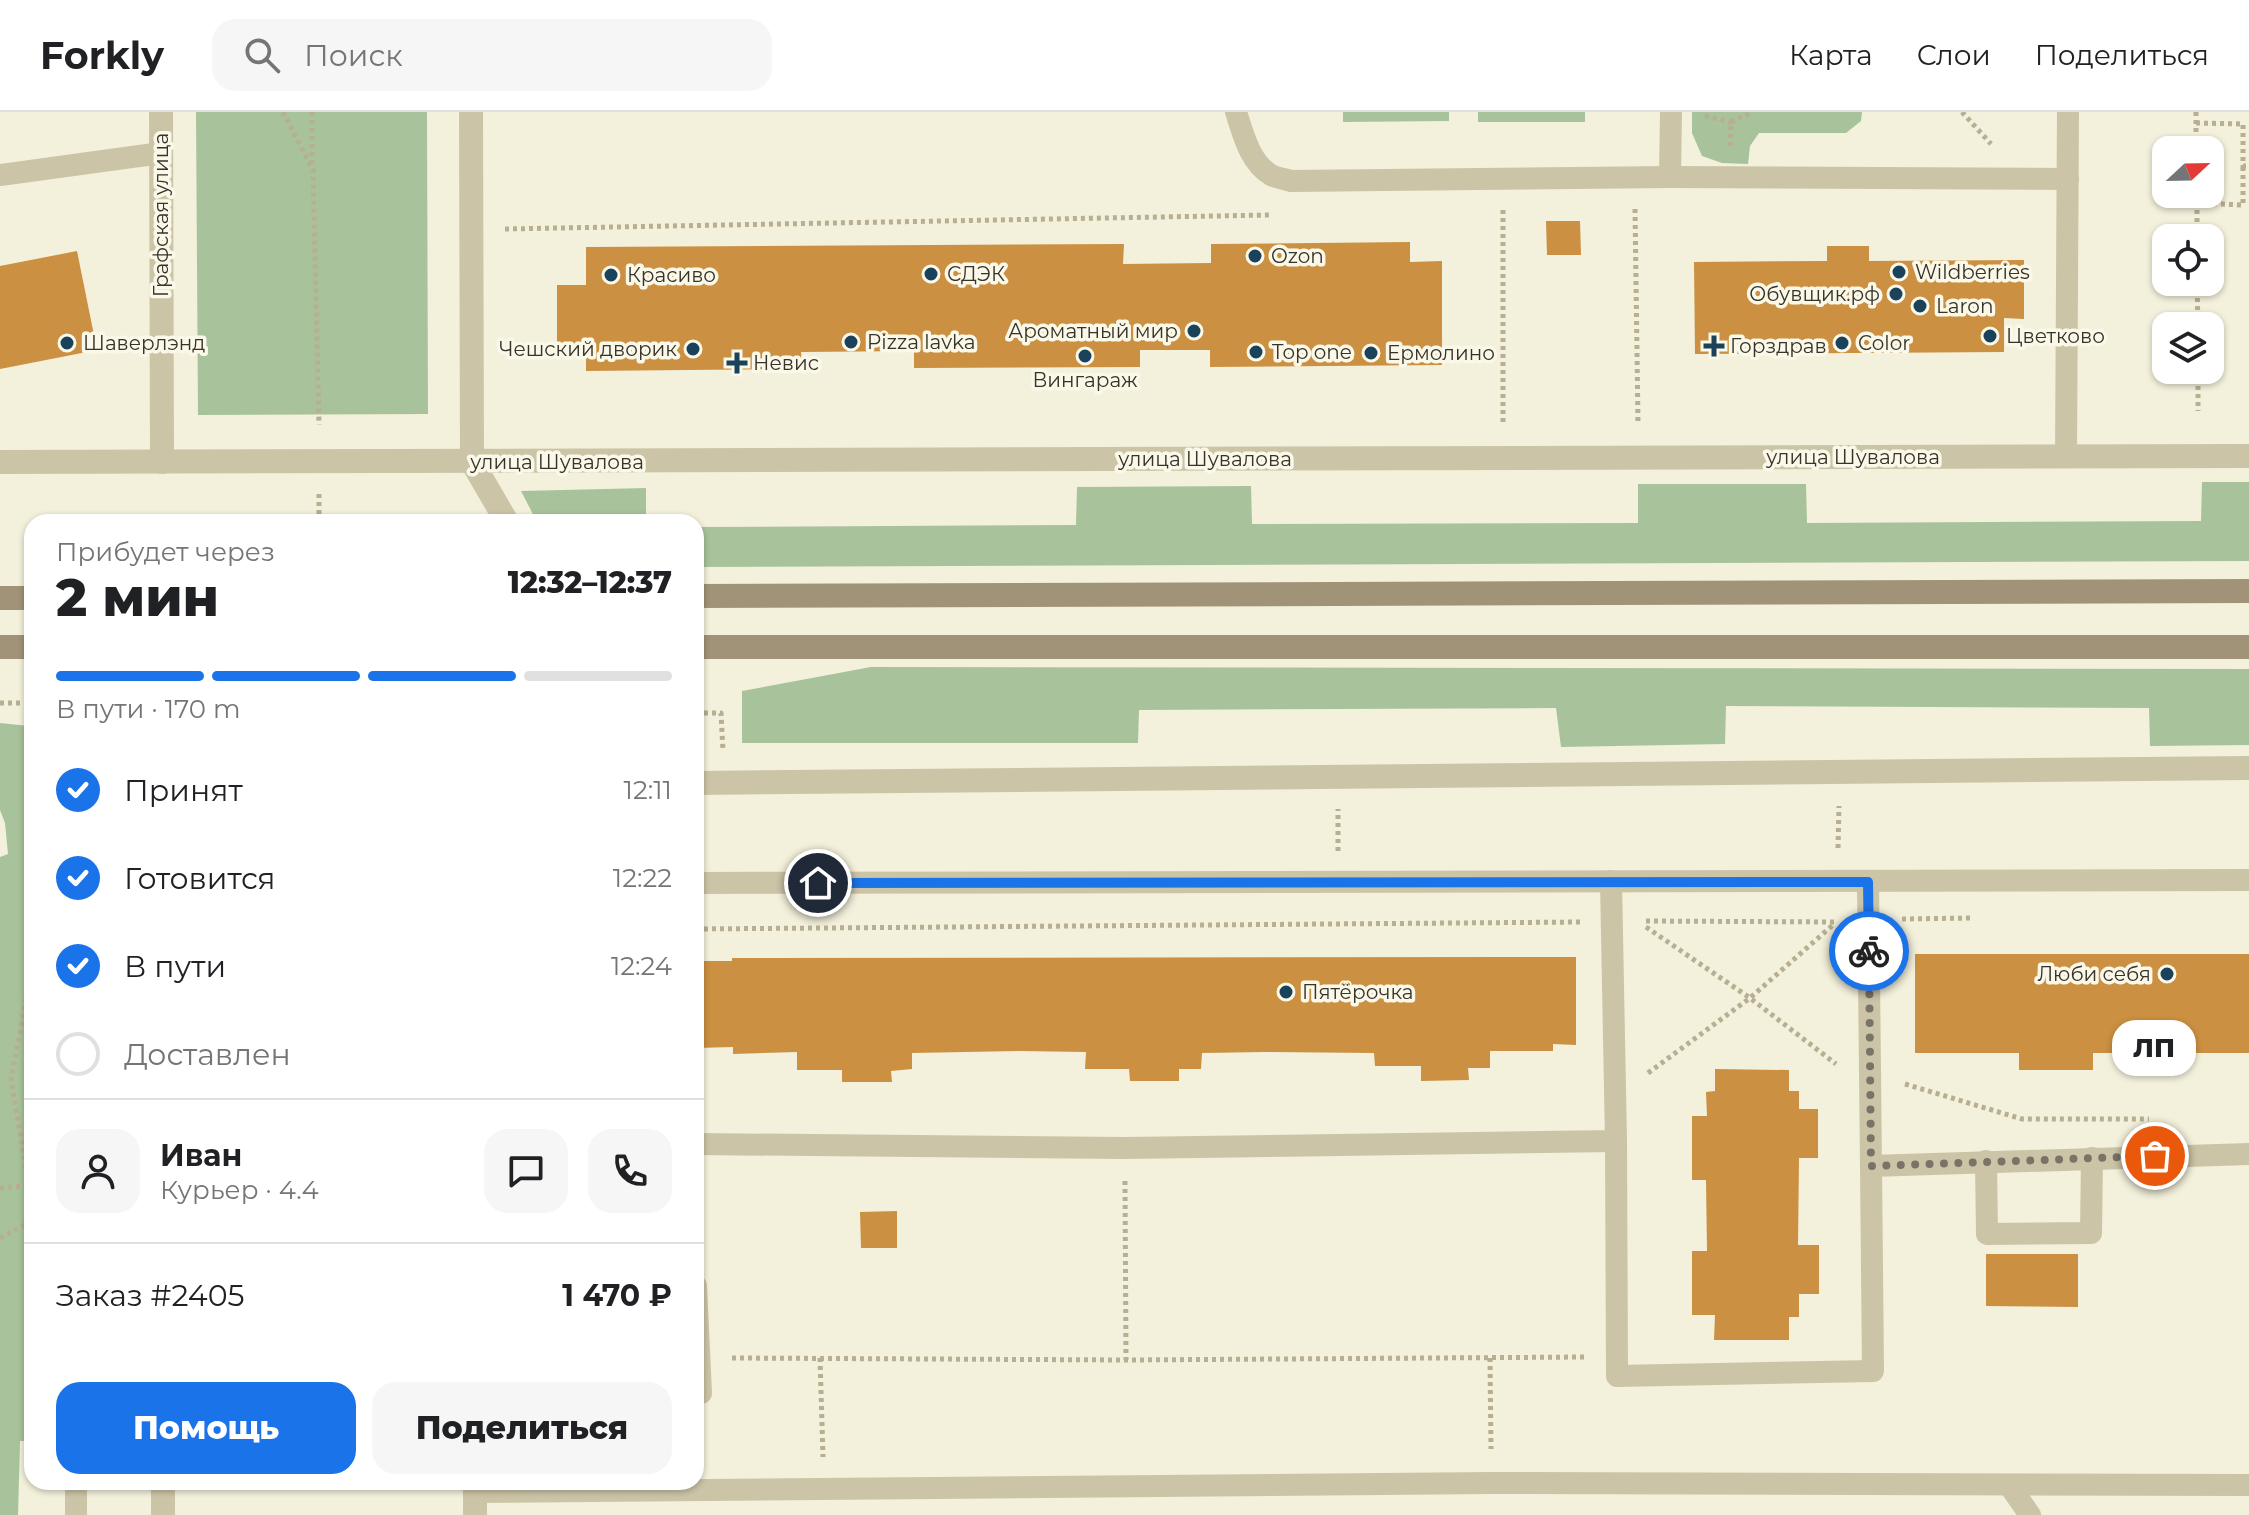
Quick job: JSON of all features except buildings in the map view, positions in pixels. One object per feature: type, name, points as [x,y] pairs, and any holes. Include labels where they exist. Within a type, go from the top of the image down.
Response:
[{"type":"street","name":"Графская улица","points":[[161,112],[162,462]]},
{"type":"street","points":[[471,112],[472,462],[502,514]]},
{"type":"street","name":"улица Шувалова","points":[[0,462],[2249,456]]},
{"type":"street","points":[[704,596],[2249,591]]},
{"type":"street","points":[[0,598],[24,598]]},
{"type":"street","points":[[0,647],[24,647]]},
{"type":"street","points":[[704,647],[2249,647]]},
{"type":"street","points":[[704,783],[2249,768]]},
{"type":"street","points":[[163,1490],[163,1515]]},
{"type":"lane","points":[[1236,112],[1245,141],[1258,162],[1272,176],[1291,181],[1670,177],[2068,179]]},
{"type":"lane","points":[[1670,177],[1671,112]]},
{"type":"lane","points":[[2066,456],[2068,112]]},
{"type":"lane","points":[[0,175],[161,153]]},
{"type":"lane","points":[[704,883],[2249,880]]},
{"type":"lane","points":[[1611,881],[1617,1376],[1873,1371],[1868,882]]},
{"type":"lane","points":[[704,1144],[1124,1148],[1616,1141]]},
{"type":"lane","points":[[1871,1166],[2249,1154]]},
{"type":"lane","points":[[1986,1161],[1987,1234],[2091,1233],[2092,1158]]},
{"type":"lane","points":[[475,1496],[823,1489],[1491,1483],[2249,1485]]},
{"type":"lane","points":[[2009,1485],[2030,1515]]},
{"type":"lane","points":[[76,1490],[76,1515]]},
{"type":"path","points":[[283,112],[313,170]]},
{"type":"path","points":[[312,112],[319,426]]},
{"type":"path","points":[[1704,112],[1704,116],[1731,122]]},
{"type":"path","points":[[2196,112],[2196,136]]},
{"type":"path","points":[[2196,123],[2243,124],[2246,166],[2243,205],[2224,204]]},
{"type":"path","points":[[1635,208],[1638,430]]},
{"type":"path","points":[[1503,210],[1503,429]]},
{"type":"path","points":[[496,229],[1269,215]]},
{"type":"path","points":[[2198,384],[2198,411]]},
{"type":"path","points":[[319,489],[319,514]]},
{"type":"path","points":[[0,703],[24,703]]},
{"type":"path","points":[[1868,919],[1982,918]]},
{"type":"path","points":[[1904,919],[1904,934]]},
{"type":"path","points":[[1638,921],[1837,922]]},
{"type":"path","points":[[1638,921],[1639,937]]},
{"type":"path","points":[[1638,921],[1750,998],[1841,1068],[1840,1053]]},
{"type":"path","points":[[704,929],[1612,922]]},
{"type":"path","points":[[1837,922],[1837,936]]},
{"type":"path","points":[[1641,1063],[1641,1078],[1750,998],[1837,922]]},
{"type":"path","points":[[24,1010],[11,1080],[24,1152]]},
{"type":"path","points":[[1905,1070],[1905,1085],[2022,1119],[2158,1119]]},
{"type":"path","points":[[1124,1148],[1126,1360]]},
{"type":"path","points":[[0,1188],[24,1186]]},
{"type":"path","points":[[0,1238],[24,1225]]},
{"type":"path","points":[[760,1359],[1616,1357]]},
{"type":"path","points":[[820,1358],[823,1489]]},
{"type":"path","points":[[1490,1358],[1491,1483]]},
{"type":"green space","points":[[196,112],[427,112],[428,414],[198,415]]},
{"type":"green space","points":[[1343,112],[1449,112],[1449,121],[1343,122]]},
{"type":"green space","points":[[1478,112],[1585,112],[1585,122],[1478,122]]},
{"type":"green space","points":[[1692,112],[1862,112],[1861,121],[1846,133],[1759,133],[1750,146],[1748,164],[1722,163],[1702,156],[1692,133]]},
{"type":"green space","points":[[2202,482],[2249,482],[2249,561],[704,567],[704,527],[1076,525],[1077,487],[1251,486],[1252,524],[1638,523],[1638,484],[1806,484],[1807,523],[2201,521]]},
{"type":"green space","points":[[646,488],[646,514],[533,514],[521,491]]},
{"type":"green space","points":[[871,667],[2249,669],[2249,745],[2150,746],[2149,708],[1726,706],[1725,744],[1561,747],[1556,708],[1139,710],[1138,743],[742,743],[742,691]]},
{"type":"green space","points":[[0,723],[24,725],[24,1441],[20,1441],[18,1515],[0,1515],[0,857],[8,854],[5,823],[0,810]]},
{"type":"way so far","points":[[1869,951],[1871,1166],[2155,1156]]},
{"type":"place","name":"Ozon","points":[[1255,256]]},
{"type":"place","name":"Wildberries","points":[[1899,272]]},
{"type":"place","name":"СДЭК","points":[[931,274]]},
{"type":"place","name":"Красиво","points":[[611,275]]},
{"type":"place","name":"Обувщик.рф","points":[[1896,294]]},
{"type":"place","name":"Laron","points":[[1920,306]]},
{"type":"place","name":"Ароматный мир","points":[[1194,331]]},
{"type":"place","name":"Цветково","points":[[1990,336]]},
{"type":"place","name":"Pizza lavka","points":[[851,342]]},
{"type":"place","name":"Шаверлэнд","points":[[67,343]]},
{"type":"place","name":"Color","points":[[1842,343]]},
{"type":"place","name":"Горздрав","points":[[1714,346]]},
{"type":"place","name":"Чешский дворик","points":[[693,349]]},
{"type":"place","name":"Top one","points":[[1256,352]]},
{"type":"place","name":"Ермолино","points":[[1371,353]]},
{"type":"place","name":"Вингараж","points":[[1085,356]]},
{"type":"place","name":"Невис","points":[[737,363]]},
{"type":"place","name":"Люби себя","points":[[2167,974]]},
{"type":"place","name":"Пятёрочка","points":[[1286,992]]},
{"type":"place","name":"ЛП","points":[[2155,1156]]},
{"type":"route","points":[[818,883],[1868,882],[1869,951]]}]
